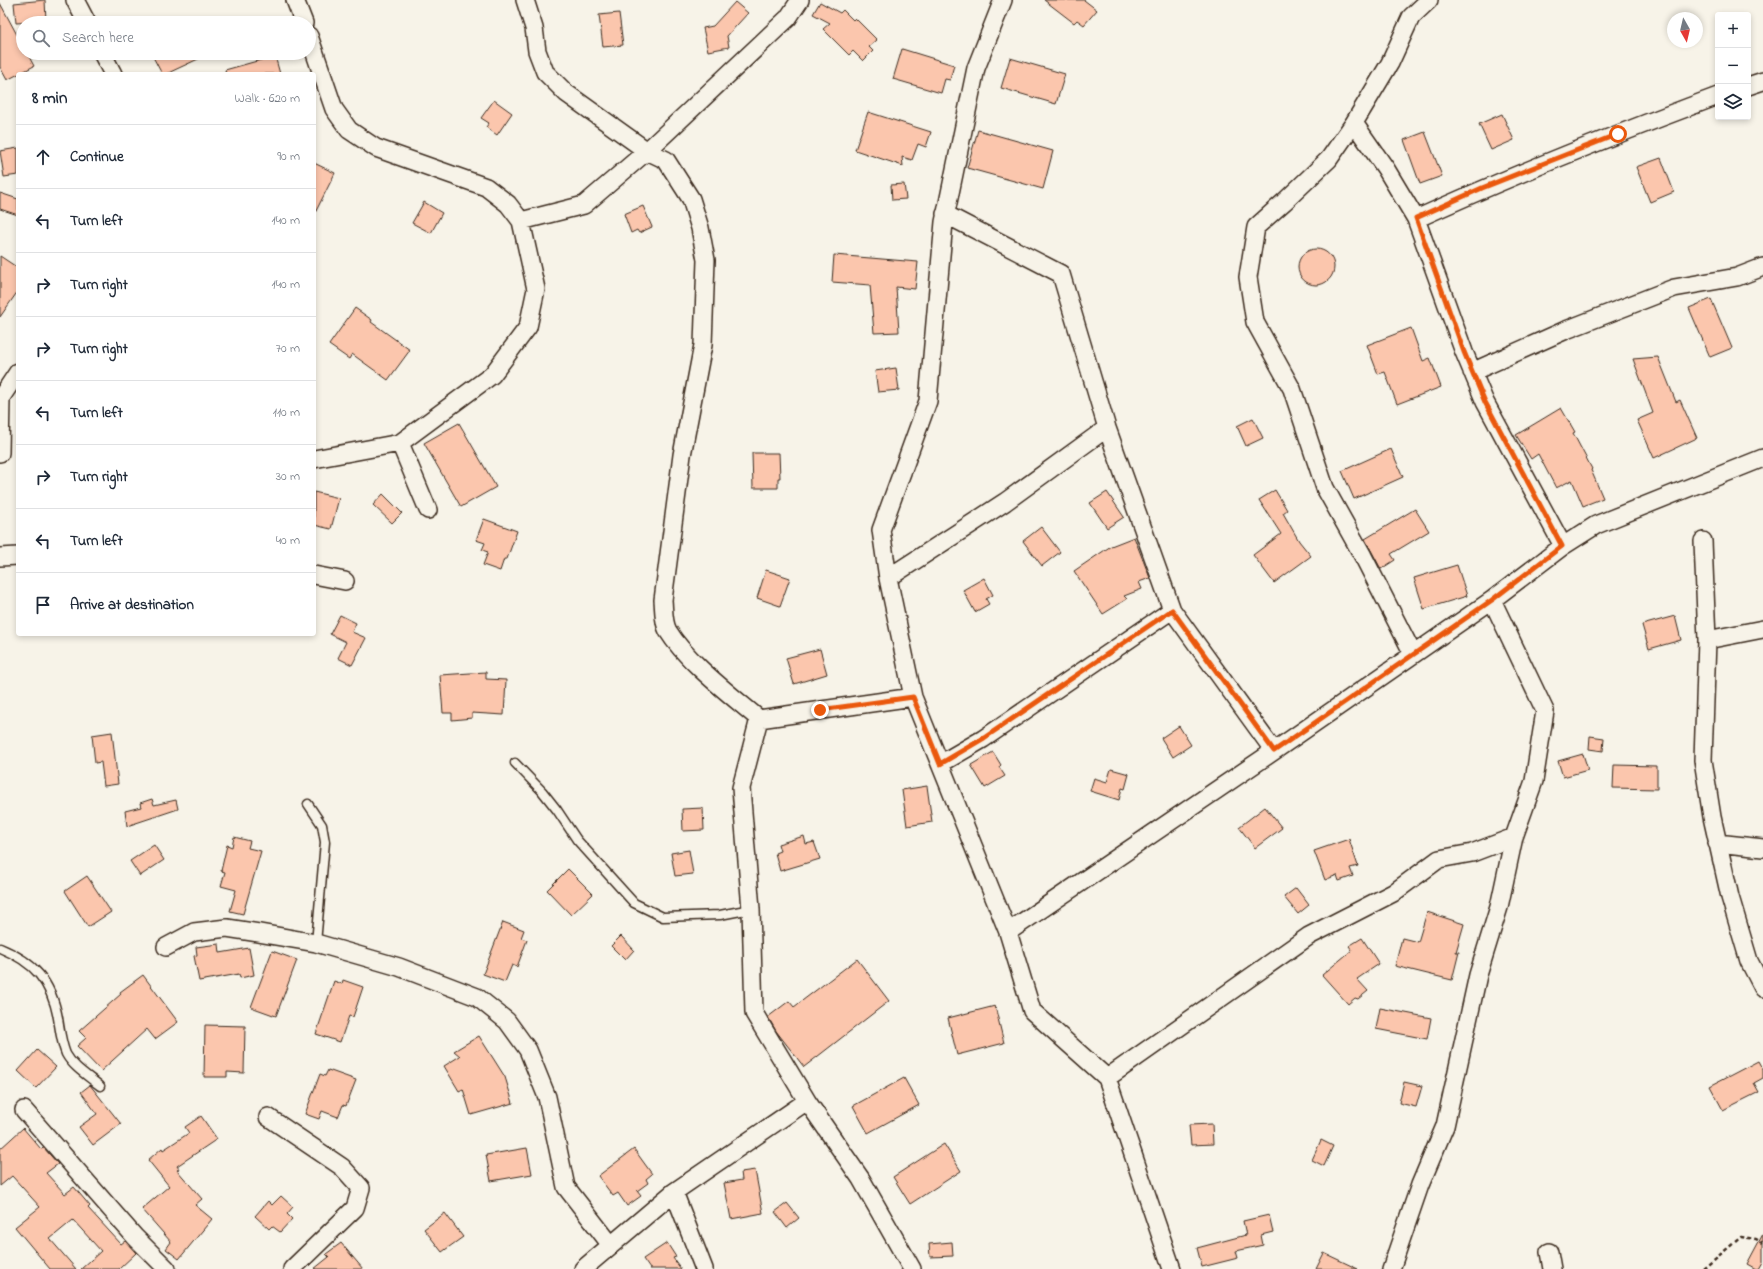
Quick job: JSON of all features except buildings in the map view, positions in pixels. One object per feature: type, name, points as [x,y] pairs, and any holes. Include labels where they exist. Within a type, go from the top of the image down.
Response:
[{"type":"street","points":[[75,0],[83,16]]},
{"type":"street","points":[[296,0],[302,16]]},
{"type":"street","points":[[525,0],[534,28],[537,51],[545,72],[566,93],[647,151],[666,160],[691,199],[700,228],[706,260],[704,345],[682,455],[663,600],[664,617],[667,630],[688,657],[759,719],[913,697]]},
{"type":"street","points":[[521,221],[584,206],[647,151],[788,18],[800,0]]},
{"type":"street","points":[[1003,0],[976,68],[945,214],[928,401],[881,530],[888,578],[913,697],[1008,932],[1032,1011],[1107,1078],[1172,1269]]},
{"type":"street","points":[[1413,654],[1363,556],[1324,488],[1292,389],[1255,322],[1248,277],[1256,227],[1329,158],[1354,123],[1390,64],[1411,17],[1430,0]]},
{"type":"street","points":[[316,56],[334,109],[349,130],[376,148],[486,187],[508,204],[521,221],[536,289],[528,327],[492,375],[400,443],[316,459]]},
{"type":"street","points":[[106,60],[112,72]]},
{"type":"street","points":[[1751,85],[1763,82]]},
{"type":"street","points":[[1416,218],[1518,174],[1715,97]]},
{"type":"street","points":[[1354,123],[1386,169],[1416,218],[1472,372],[1485,402],[1562,546]]},
{"type":"street","points":[[945,214],[1061,274],[1107,428],[1172,610],[1274,751]]},
{"type":"street","points":[[1472,372],[1566,330],[1674,288],[1737,277],[1763,266]]},
{"type":"street","points":[[0,453],[1,399],[16,375]]},
{"type":"street","points":[[888,578],[1005,502],[1107,428]]},
{"type":"street","points":[[400,443],[428,510]]},
{"type":"street","points":[[1008,932],[1274,751],[1492,600],[1562,546],[1596,525],[1763,458]]},
{"type":"street","points":[[1703,541],[1707,640],[1703,760],[1717,843],[1730,897],[1749,961],[1763,988]]},
{"type":"street","points":[[0,556],[16,556]]},
{"type":"street","points":[[316,575],[346,581]]},
{"type":"street","points":[[1391,1269],[1420,1185],[1445,1126],[1478,975],[1499,907],[1514,837],[1534,781],[1545,711],[1492,600]]},
{"type":"street","points":[[940,764],[984,738],[1172,610]]},
{"type":"street","points":[[1707,640],[1763,629]]},
{"type":"street","points":[[759,719],[741,788],[751,909],[754,1013],[807,1101],[861,1179],[912,1269]]},
{"type":"street","points":[[1107,1078],[1309,936],[1393,893],[1439,859],[1472,853],[1514,837]]},
{"type":"street","points":[[1717,843],[1763,848]]},
{"type":"street","points":[[166,947],[194,932],[228,928],[316,943],[400,967],[477,997],[507,1021],[528,1050],[547,1097],[566,1187],[611,1245]]},
{"type":"street","points":[[583,1269],[674,1192],[807,1101]]},
{"type":"street","points":[[24,1110],[136,1237],[167,1269]]},
{"type":"street","points":[[268,1117],[342,1166],[361,1188],[355,1208],[292,1269]]},
{"type":"street","points":[[674,1192],[704,1269]]},
{"type":"street","points":[[1550,1252],[1552,1269]]},
{"type":"lane","points":[[515,763],[558,810],[577,840],[634,903],[663,917],[720,915],[751,909]]},
{"type":"lane","points":[[308,804],[322,825],[325,842],[316,943]]},
{"type":"lane","points":[[0,948],[16,954],[34,968],[51,991],[66,1054],[73,1064],[100,1086]]},
{"type":"path","points":[[1703,1269],[1741,1237],[1756,1239],[1763,1243]]},
{"type":"route","points":[[820,710],[913,697],[940,764],[984,738],[1172,610],[1274,751],[1492,600],[1562,546],[1485,402],[1464,352],[1416,218],[1482,188],[1618,134]]}]
